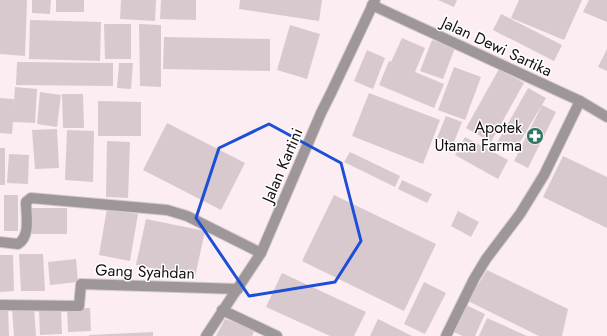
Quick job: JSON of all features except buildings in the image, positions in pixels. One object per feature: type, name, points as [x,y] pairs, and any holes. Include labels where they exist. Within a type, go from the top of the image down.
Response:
[{"type":"street","name":"Jalan Dewi Sartika","points":[[374,2],[580,101],[607,117]]},
{"type":"street","name":"Jalan Kartini","points":[[206,336],[260,253],[321,113],[374,2]]},
{"type":"street","points":[[446,336],[474,279],[486,259],[520,214],[544,175],[580,101]]},
{"type":"street","points":[[0,242],[18,244],[24,239],[26,232],[26,202],[31,198],[38,198],[167,210],[187,216],[260,253]]},
{"type":"street","name":"Gang Syahdan","points":[[0,305],[79,306],[81,284],[238,289]]},
{"type":"street","points":[[222,310],[277,336]]},
{"type":"highlighted area","points":[[269,124],[341,163],[361,241],[335,282],[249,296],[196,218],[219,148]]},
{"type":"place","name":"Apotek Utama Farma","points":[[535,136]]}]
